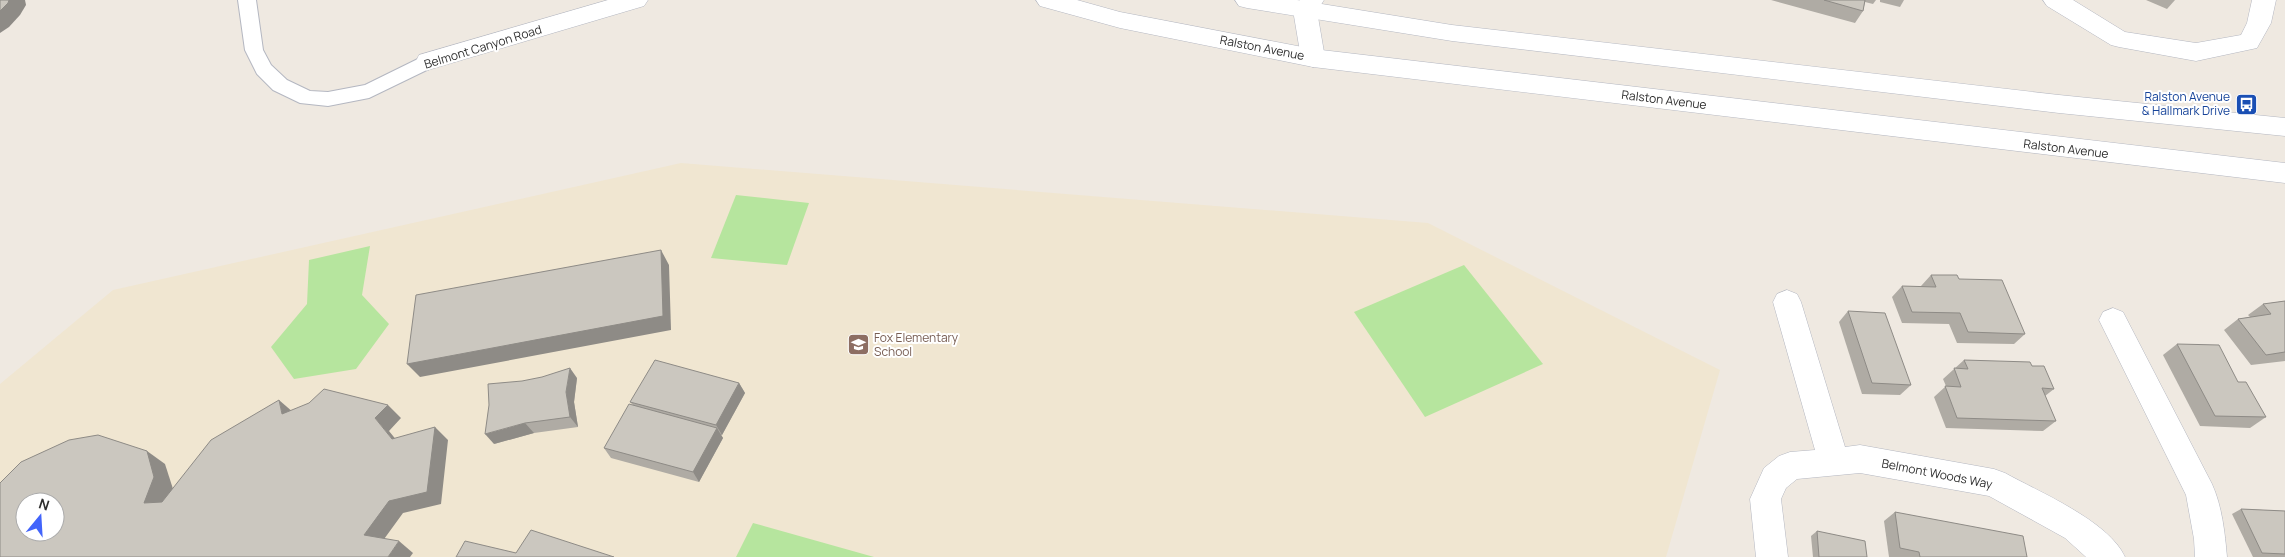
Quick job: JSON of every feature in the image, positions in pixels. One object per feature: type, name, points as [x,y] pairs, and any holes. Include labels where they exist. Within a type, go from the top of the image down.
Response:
[{"type":"main road","name":"Belmont Canyon Road","points":[[428,61],[636,0]]},
{"type":"main road","name":"Ralston Avenue","points":[[1048,0],[1120,20],[1313,58],[2285,173]]},
{"type":"main road","points":[[1247,0],[1308,5],[1452,33],[2059,104],[2285,127]]},
{"type":"main road","points":[[2055,0],[2119,39],[2196,52],[2249,42],[2259,23],[2264,0]]},
{"type":"main road","points":[[1308,5],[1313,58]]},
{"type":"main road","points":[[1787,302],[1834,462]]},
{"type":"main road","points":[[2113,320],[2201,494],[2210,539],[2211,557]]},
{"type":"main road","name":"Belmont Woods Way","points":[[1772,557],[1765,499],[1776,478],[1790,466],[1860,459],[1994,483],[2076,528],[2109,557]]},
{"type":"lane","name":"Belmont Canyon Road","points":[[248,0],[254,50],[264,69],[280,84],[307,98],[328,99],[369,91],[428,61]]},
{"type":"shaded area","name":"Fox Elementary School","points":[[681,163],[1428,223],[1720,370],[1666,557],[0,557],[0,384],[113,290]]},
{"type":"green space","points":[[736,195],[809,203],[787,265],[711,258]]},
{"type":"green space","points":[[370,246],[362,295],[389,324],[356,369],[294,379],[271,347],[307,304],[309,260]]},
{"type":"green space","points":[[1464,265],[1543,364],[1425,417],[1354,312]]},
{"type":"green space","points":[[753,523],[874,557],[736,557]]},
{"type":"building","points":[[0,0],[9,0],[0,11]]},
{"type":"building","points":[[1824,0],[1865,0],[1863,11]]},
{"type":"building","points":[[661,250],[663,316],[407,364],[416,295]]},
{"type":"building","points":[[1931,275],[1957,275],[1959,279],[2002,280],[2025,334],[1968,332],[1960,313],[1912,312],[1902,286],[1936,287]]},
{"type":"building","points":[[2285,301],[2285,352],[2266,355],[2238,319],[2271,314],[2263,304]]},
{"type":"building","points":[[1848,311],[1885,313],[1911,385],[1872,383]]},
{"type":"building","points":[[2177,344],[2219,345],[2238,382],[2246,382],[2266,417],[2215,416]]},
{"type":"building","points":[[655,360],[739,383],[716,425],[630,402]]},
{"type":"building","points":[[1964,360],[2030,362],[2032,366],[2044,366],[2054,389],[2042,388],[2056,421],[1957,418],[1945,386],[1961,387],[1954,368],[1968,369]]},
{"type":"building","points":[[570,368],[566,392],[570,417],[525,423],[485,434],[489,405],[488,384],[522,381]]},
{"type":"building","points":[[324,389],[388,405],[375,418],[392,439],[435,427],[427,492],[389,501],[364,535],[399,541],[388,557],[0,557],[0,483],[21,462],[69,440],[98,435],[147,451],[154,477],[144,503],[162,502],[211,440],[279,400],[282,414],[309,403]]},
{"type":"building","points":[[629,404],[717,428],[693,472],[604,448]]},
{"type":"building","points":[[2241,509],[2285,511],[2285,554],[2262,553]]},
{"type":"building","points":[[1895,512],[2023,536],[2027,557],[1920,557],[1919,552],[1900,548]]},
{"type":"building","points":[[531,530],[614,557],[456,557],[465,541],[516,553]]},
{"type":"building","points":[[1817,531],[1865,541],[1867,557],[1819,557]]},
{"type":"place","name":"Ralston Avenue & Hallmark Drive","points":[[2246,104]]},
{"type":"place","name":"Fox Elementary School","points":[[858,345]]}]
